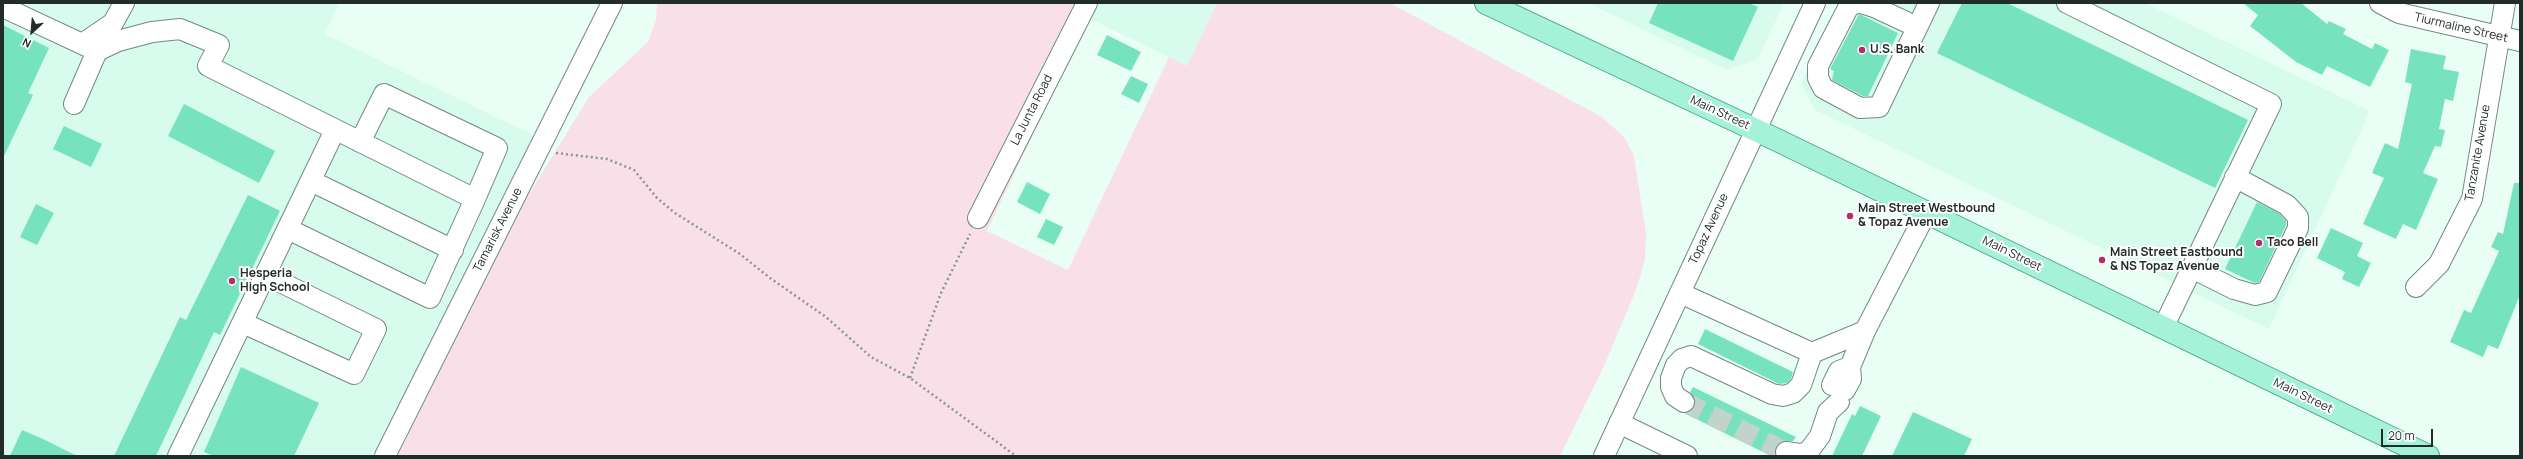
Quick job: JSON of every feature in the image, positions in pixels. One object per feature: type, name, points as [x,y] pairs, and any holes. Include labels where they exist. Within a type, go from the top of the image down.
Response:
[{"type":"main road","name":"Main Street","points":[[1486,3],[1755,130],[2428,456]]},
{"type":"street","points":[[74,104],[90,48],[113,23],[124,3]]},
{"type":"street","name":"Tamarisk Avenue","points":[[385,456],[612,3]]},
{"type":"street","name":"La Junta Road","points":[[978,218],[1087,3]]},
{"type":"street","name":"Topaz Avenue","points":[[1604,456],[1755,130],[1816,3]]},
{"type":"street","points":[[1857,3],[1849,6],[1818,66],[1818,78],[1822,88],[1860,108],[1880,107],[1929,3]]},
{"type":"street","points":[[1861,3],[1874,6],[1917,27]]},
{"type":"street","points":[[2067,3],[2271,104],[2163,328]]},
{"type":"street","name":"Tiurmaline Street","points":[[2380,3],[2399,13],[2498,38],[2520,41]]},
{"type":"street","name":"Tanzanite Avenue","points":[[2416,287],[2439,264],[2472,199],[2504,3]]},
{"type":"street","points":[[3,7],[90,48],[152,32],[180,29],[219,46],[208,66],[475,199]]},
{"type":"street","points":[[288,229],[430,298],[453,250],[497,148],[384,94],[360,142]]},
{"type":"street","points":[[178,456],[335,130]]},
{"type":"street","points":[[2192,268],[2234,289],[2256,296],[2267,292],[2298,228],[2298,217],[2287,205],[2235,178]]},
{"type":"street","points":[[311,181],[453,250]]},
{"type":"street","points":[[1786,452],[1800,454],[1808,452],[1820,436],[1834,397],[1851,379],[1850,367],[1865,332],[1926,213]]},
{"type":"street","points":[[243,323],[354,374],[376,329],[266,275]]},
{"type":"street","points":[[1680,293],[1812,353],[1865,332]]},
{"type":"street","points":[[1684,402],[1675,396],[1671,387],[1671,378],[1676,365],[1682,359],[1691,356],[1772,394],[1784,396],[1793,393],[1801,385],[1812,353]]},
{"type":"street","points":[[1619,423],[1687,456]]},
{"type":"path","points":[[538,151],[607,159],[634,170],[657,198],[675,213],[740,254],[770,278],[826,317],[871,357],[910,378],[1016,456]]},
{"type":"path","points":[[910,378],[941,293],[978,218]]},
{"type":"shaded area","name":"Hesperia High School","points":[[3,3],[339,3],[325,34],[537,137],[372,456],[3,456]]},
{"type":"shaded area","points":[[657,3],[1074,3],[1071,10],[1089,18],[987,231],[1068,270],[1169,57],[1187,66],[1217,3],[1390,3],[1602,117],[1624,137],[1634,156],[1646,234],[1645,260],[1636,290],[1604,366],[1560,456],[398,456],[510,225],[589,97],[648,42],[656,20]]},
{"type":"shaded area","points":[[1074,3],[1217,3],[1187,66],[1071,9]]},
{"type":"shaded area","points":[[1588,3],[1784,3],[1758,59],[1727,70]]},
{"type":"shaded area","points":[[1839,3],[2145,3],[2370,111],[2269,329],[1815,110],[1801,84]]},
{"type":"building","points":[[1658,3],[1749,3],[1758,7],[1733,61],[1649,23]]},
{"type":"building","points":[[1962,3],[2007,3],[2248,120],[2215,188],[1937,53]]},
{"type":"building","points":[[2243,3],[2301,3],[2327,24],[2329,21],[2346,29],[2343,34],[2372,49],[2375,43],[2389,50],[2370,87],[2327,66],[2322,75],[2296,62],[2250,26],[2258,15]]},
{"type":"building","name":"U.S. Bank","points":[[1859,14],[1898,33],[1868,96],[1863,96],[1832,80],[1834,71],[1830,69]]},
{"type":"building","points":[[3,25],[49,48],[28,93],[33,95],[3,158]]},
{"type":"building","points":[[1107,35],[1141,52],[1131,71],[1097,55]]},
{"type":"building","points":[[2411,49],[2446,56],[2443,69],[2459,72],[2453,101],[2445,99],[2439,129],[2445,130],[2441,147],[2435,146],[2423,173],[2438,179],[2416,230],[2403,224],[2396,239],[2363,224],[2384,178],[2372,173],[2385,143],[2398,149],[2412,84],[2405,82]]},
{"type":"building","points":[[1131,76],[1148,84],[1139,103],[1121,94]]},
{"type":"building","points":[[184,104],[275,151],[259,183],[168,136]]},
{"type":"building","points":[[64,126],[102,144],[91,167],[53,149]]},
{"type":"building","points":[[1027,182],[1050,194],[1040,214],[1017,202]]},
{"type":"building","points":[[2514,183],[2520,183],[2520,295],[2498,349],[2488,345],[2483,357],[2450,342],[2464,310],[2471,313],[2499,251],[2491,247],[2498,232],[2503,234]]},
{"type":"building","points":[[248,195],[280,211],[220,335],[214,332],[156,456],[114,456],[180,317],[186,320]]},
{"type":"building","name":"Taco Bell","points":[[2257,202],[2280,214],[2286,221],[2286,225],[2259,282],[2255,283],[2225,269]]},
{"type":"building","points":[[36,204],[54,213],[37,245],[20,237]]},
{"type":"building","points":[[1046,219],[1063,227],[1054,245],[1037,237]]},
{"type":"building","points":[[2331,228],[2363,243],[2357,256],[2371,263],[2359,287],[2342,279],[2345,272],[2317,258]]},
{"type":"building","points":[[1705,329],[1793,372],[1791,379],[1787,383],[1779,384],[1698,344]]},
{"type":"building","points":[[241,367],[319,403],[294,456],[213,456],[204,452]]},
{"type":"building","points":[[1693,387],[1796,437],[1793,441],[1782,441],[1777,445],[1775,456],[1771,456],[1684,413],[1694,408],[1694,397],[1690,392]]},
{"type":"building","points":[[1860,406],[1881,416],[1862,456],[1832,456],[1852,414],[1855,416]]},
{"type":"building","points":[[1913,412],[1972,439],[1964,456],[1892,456]]},
{"type":"building","points":[[22,430],[43,439],[77,456],[10,456]]},
{"type":"tunnel","points":[[1684,402],[1786,452]]},
{"type":"place","name":"U.S. Bank","points":[[1862,50]]},
{"type":"place","name":"Main Street Westbound & Topaz Avenue","points":[[1850,216]]},
{"type":"place","name":"Taco Bell","points":[[2259,243]]},
{"type":"place","name":"Main Street Eastbound & NS Topaz Avenue","points":[[2102,260]]},
{"type":"place","name":"Hesperia High School","points":[[232,281]]}]
